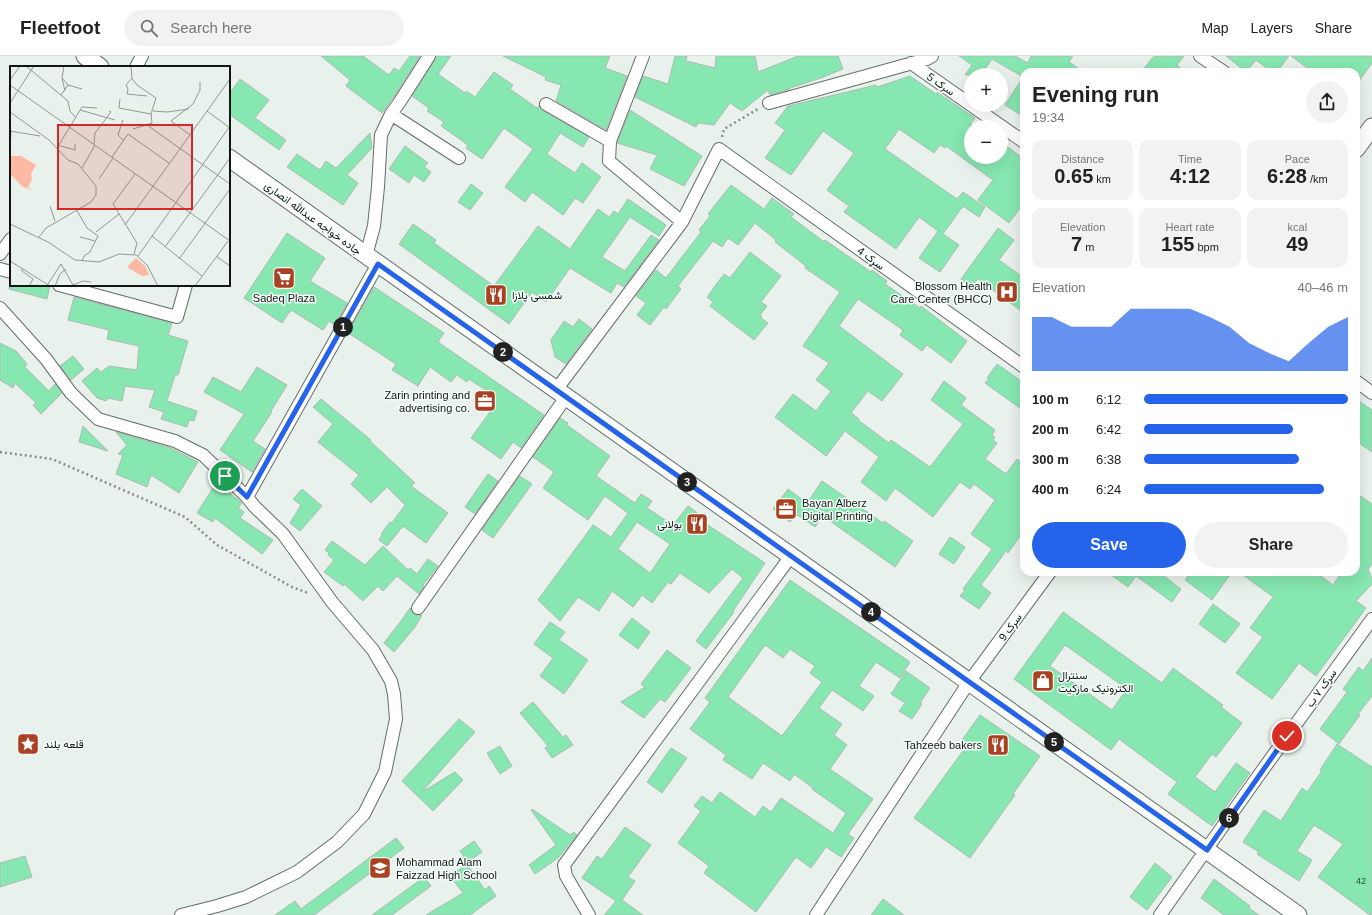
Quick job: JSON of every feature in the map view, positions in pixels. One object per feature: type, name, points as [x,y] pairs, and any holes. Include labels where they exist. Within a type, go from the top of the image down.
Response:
[{"type":"main road","points":[[85,56],[99,66]]},
{"type":"main road","points":[[1360,144],[1372,127]]},
{"type":"main road","name":"جاده خواجه عبدالله انصاری","points":[[230,159],[1298,915]]},
{"type":"street","points":[[137,66],[142,56]]},
{"type":"street","points":[[247,497],[372,260],[381,135],[390,114],[399,103],[429,56]]},
{"type":"street","points":[[642,56],[610,141],[610,161],[682,222]]},
{"type":"street","points":[[769,103],[927,59],[932,56]]},
{"type":"street","points":[[1200,56],[1218,68]]},
{"type":"street","name":"سرک 5","points":[[911,63],[964,100]]},
{"type":"street","points":[[546,104],[610,141]]},
{"type":"street","name":"سرک 5","points":[[981,112],[1020,139]]},
{"type":"street","points":[[390,114],[459,158]]},
{"type":"street","points":[[418,608],[561,393],[682,222],[719,149]]},
{"type":"street","name":"سړک 4","points":[[719,149],[1020,364]]},
{"type":"street","points":[[0,254],[10,240]]},
{"type":"street","points":[[0,269],[10,272]]},
{"type":"street","points":[[63,286],[177,317],[186,286]]},
{"type":"street","points":[[0,308],[46,359],[71,392],[98,420],[175,441],[203,456],[247,497],[254,506],[283,534],[332,602],[373,650],[391,681],[394,694],[396,719],[385,772],[364,814],[337,842],[297,872],[246,897],[181,915]]},
{"type":"street","points":[[1360,384],[1372,393]]},
{"type":"street","points":[[589,915],[566,876],[564,866],[791,556]]},
{"type":"street","name":"سرک 9","points":[[816,915],[970,682],[1047,576]]},
{"type":"street","name":"سرک ۷ ب","points":[[1160,915],[1259,774],[1372,619]]},
{"type":"path","points":[[719,149],[724,129],[769,103]]},
{"type":"path","points":[[0,452],[52,459],[185,517],[218,545],[292,587],[332,602]]},
{"type":"building","points":[[321,56],[363,56],[389,75],[394,68],[399,71],[410,56],[420,56],[382,113],[346,86],[350,80]]},
{"type":"building","points":[[436,56],[451,56],[438,74],[465,93],[466,91],[475,97],[494,72],[513,85],[510,89],[537,108],[539,106],[542,110],[589,137],[583,147],[560,133],[547,154],[575,173],[582,163],[601,177],[583,203],[575,198],[563,215],[532,192],[525,202],[505,187],[533,149],[504,128],[482,159],[466,148],[468,145],[441,126],[444,122],[427,111],[429,108],[412,96],[435,60]]},
{"type":"building","points":[[503,56],[610,56],[605,68],[627,76],[606,130],[556,101],[561,85],[545,80],[546,77]]},
{"type":"building","points":[[675,56],[687,56],[686,61],[715,68],[716,56],[755,56],[758,72],[798,56],[838,56],[843,69],[770,95],[768,90],[742,111],[730,103],[714,125],[698,123],[696,127],[635,97],[643,76],[668,84]]},
{"type":"building","points":[[959,56],[1015,56],[1028,63],[1031,56],[1073,56],[1069,62],[1078,68],[1020,68],[1020,75],[992,59],[986,68],[970,68],[972,65]]},
{"type":"building","points":[[1154,56],[1184,56],[1177,65],[1180,68],[1144,68]]},
{"type":"building","points":[[1226,56],[1289,56],[1280,68],[1267,68],[1256,60],[1249,68],[1241,68]]},
{"type":"building","points":[[1291,56],[1372,56],[1372,63],[1360,80],[1360,68],[1308,68]]},
{"type":"building","points":[[910,76],[936,94],[937,92],[964,110],[964,112],[975,118],[973,120],[964,120],[964,159],[946,146],[945,148],[940,145],[934,153],[899,129],[885,149],[957,199],[963,192],[985,207],[979,217],[963,206],[943,234],[959,245],[940,272],[919,258],[938,231],[919,217],[896,249],[844,212],[849,206],[827,190],[854,153],[823,131],[791,175],[765,158],[785,130],[775,123],[788,106],[876,85],[877,87]]},
{"type":"building","points":[[240,79],[269,100],[255,118],[286,140],[279,150],[230,115],[230,93]]},
{"type":"building","points":[[1020,82],[1020,114],[1008,107],[1008,100]]},
{"type":"building","points":[[630,110],[702,156],[684,186],[650,169],[657,155],[617,143]]},
{"type":"building","points":[[370,133],[372,148],[347,175],[358,183],[343,205],[287,167],[297,154],[320,170],[326,161],[336,168]]},
{"type":"building","points":[[405,146],[428,163],[424,167],[431,172],[424,182],[414,175],[409,183],[389,169]]},
{"type":"building","points":[[1008,147],[1020,156],[1020,208],[1009,223],[978,200],[993,180],[971,164],[1008,164]]},
{"type":"building","points":[[471,184],[483,193],[470,210],[458,202]]},
{"type":"building","points":[[731,185],[764,209],[772,198],[794,214],[791,217],[823,241],[825,240],[871,272],[872,270],[887,281],[885,284],[920,308],[921,306],[967,341],[951,363],[927,345],[922,351],[900,335],[903,330],[858,299],[839,326],[903,374],[882,401],[868,391],[851,413],[859,419],[858,420],[889,443],[891,440],[930,467],[963,424],[931,400],[944,381],[966,398],[961,405],[995,430],[992,435],[995,437],[993,440],[997,443],[985,459],[1006,474],[1017,459],[1020,461],[1020,536],[1008,553],[1006,551],[981,585],[991,593],[979,609],[960,596],[965,590],[963,589],[992,549],[971,534],[995,500],[974,484],[970,489],[960,482],[933,517],[895,488],[886,501],[861,482],[879,457],[845,431],[826,456],[775,417],[793,394],[816,411],[831,391],[816,380],[829,363],[803,346],[840,292],[805,268],[806,266],[775,242],[776,240],[755,223],[738,245],[728,238],[722,247],[713,241],[678,286],[681,289],[666,309],[664,307],[650,325],[637,315],[646,303],[636,296],[656,270],[666,278],[701,232],[699,230],[710,216],[708,214]]},
{"type":"building","points":[[628,199],[666,225],[659,236],[630,217],[602,257],[625,271],[651,235],[659,240],[624,287],[617,283],[611,293],[570,268],[546,302],[532,292],[509,324],[399,244],[413,224],[436,240],[434,243],[494,286],[538,226],[570,249],[598,209],[609,217],[614,211],[618,214]]},
{"type":"building","points":[[998,228],[1014,240],[999,260],[1020,275],[1020,310],[978,279],[971,287],[961,279]]},
{"type":"building","name":"Sadeq Plaza","points":[[287,233],[325,258],[310,281],[347,303],[335,325],[329,321],[323,330],[291,310],[282,323],[244,298]]},
{"type":"building","points":[[750,252],[781,276],[761,302],[767,306],[760,315],[762,317],[761,318],[768,323],[754,340],[710,306],[713,302],[707,297],[724,274],[730,278]]},
{"type":"building","points":[[10,285],[50,286],[47,299],[9,289]]},
{"type":"building","points":[[374,287],[444,333],[438,342],[544,415],[521,448],[513,442],[501,459],[471,438],[492,409],[483,403],[490,393],[469,379],[467,382],[457,375],[451,382],[430,367],[418,386],[392,370],[396,364],[348,333]]},
{"type":"building","points":[[74,297],[172,323],[168,335],[188,341],[178,375],[175,375],[167,401],[197,411],[194,421],[189,420],[187,427],[161,419],[164,412],[149,407],[155,390],[125,386],[122,401],[108,398],[106,401],[97,398],[82,381],[97,368],[101,372],[109,366],[137,370],[139,346],[107,339],[109,330],[68,320]]},
{"type":"building","points":[[579,319],[592,329],[566,364],[555,357],[551,340],[564,321],[573,327]]},
{"type":"building","points":[[0,343],[16,351],[27,364],[25,367],[49,391],[55,384],[62,393],[41,414],[33,405],[36,403],[15,383],[13,388],[0,380]]},
{"type":"building","points":[[73,356],[84,369],[71,380],[60,366]]},
{"type":"building","points":[[997,364],[1020,380],[1020,408],[985,383],[989,379],[987,378]]},
{"type":"building","points":[[257,367],[287,385],[253,441],[265,449],[252,472],[220,450],[244,414],[204,392],[213,377],[241,392]]},
{"type":"building","points":[[321,399],[371,440],[370,441],[415,483],[411,486],[448,513],[426,543],[403,526],[387,546],[379,540],[382,535],[381,534],[390,522],[392,523],[405,505],[387,487],[371,503],[351,484],[359,475],[318,442],[333,424],[313,407]]},
{"type":"building","points":[[1360,402],[1372,410],[1372,452],[1360,444]]},
{"type":"building","points":[[560,418],[568,423],[567,425],[610,456],[596,476],[635,503],[641,494],[652,501],[647,508],[673,525],[688,506],[704,518],[702,521],[765,563],[733,611],[734,612],[706,649],[696,641],[743,578],[732,569],[709,593],[680,573],[671,584],[668,582],[652,603],[642,595],[633,607],[612,591],[599,611],[578,597],[560,621],[538,600],[593,525],[611,537],[628,513],[605,496],[588,520],[543,488],[554,472],[533,457]],"holes":[[[637,522],[670,544],[650,573],[618,549]]]},
{"type":"building","points":[[83,426],[108,451],[79,442]]},
{"type":"building","points":[[116,432],[171,448],[198,462],[179,493],[151,475],[147,487],[116,474],[123,455],[118,454],[127,445]]},
{"type":"building","points":[[488,474],[498,481],[475,514],[465,507]]},
{"type":"building","points":[[520,476],[532,484],[493,538],[482,530]]},
{"type":"building","points":[[218,480],[227,488],[226,490],[242,503],[238,508],[244,512],[240,518],[273,540],[262,554],[215,518],[213,522],[197,513]]},
{"type":"building","points":[[822,481],[883,523],[884,521],[913,541],[895,567],[823,516],[815,527],[796,514],[790,522],[773,509],[788,489],[807,503]]},
{"type":"building","points":[[302,489],[322,506],[300,531],[290,523],[301,505],[293,499]]},
{"type":"building","points":[[1360,496],[1372,504],[1372,564],[1368,569],[1372,579],[1372,584],[1356,601],[1366,608],[1316,676],[1299,663],[1272,699],[1236,673],[1263,637],[1250,628],[1273,597],[1244,576],[1321,576],[1333,585],[1339,576],[1360,576]]},
{"type":"building","points":[[950,537],[965,547],[954,564],[939,554]]},
{"type":"building","points":[[332,541],[365,565],[383,546],[408,570],[410,568],[417,574],[428,559],[438,566],[423,585],[424,586],[419,594],[397,576],[383,591],[378,586],[363,601],[344,584],[343,586],[324,572],[334,560],[325,550]]},
{"type":"building","points":[[1113,576],[1136,576],[1128,587]]},
{"type":"building","points":[[1136,576],[1164,576],[1181,589],[1172,602]]},
{"type":"building","points":[[1188,576],[1229,576],[1212,600],[1185,580]]},
{"type":"building","points":[[790,580],[910,662],[900,678],[876,662],[859,686],[874,696],[863,711],[832,690],[819,708],[842,724],[834,735],[847,745],[830,769],[873,799],[848,834],[854,838],[841,857],[826,847],[811,868],[796,857],[756,912],[704,873],[709,866],[678,843],[701,811],[694,806],[702,796],[712,803],[720,792],[755,817],[763,806],[771,812],[781,798],[833,833],[846,813],[812,789],[813,788],[794,774],[790,781],[763,763],[752,779],[723,760],[726,755],[690,729],[710,702],[705,698]],"holes":[[[765,645],[783,658],[790,649],[815,666],[810,673],[822,682],[782,736],[728,697]]]},
{"type":"building","points":[[1213,604],[1240,624],[1225,643],[1199,624]]},
{"type":"building","points":[[410,608],[414,614],[422,615],[415,627],[394,652],[384,643]]},
{"type":"building","points":[[1063,612],[1162,683],[1173,668],[1223,705],[1221,707],[1242,723],[1216,757],[1212,754],[1195,777],[1215,792],[1236,763],[1250,773],[1212,826],[1168,794],[1177,782],[1119,739],[1111,750],[1014,679]],"holes":[[[1065,645],[1127,689],[1112,710],[1050,666]]]},
{"type":"building","points":[[632,618],[650,632],[638,649],[619,635]]},
{"type":"building","points":[[550,622],[565,632],[559,640],[588,660],[564,694],[540,676],[553,658],[534,644]]},
{"type":"building","points":[[667,650],[691,668],[665,702],[660,699],[644,718],[621,702],[645,687],[641,684]]},
{"type":"building","points":[[1372,658],[1372,696],[1358,714],[1360,715],[1339,744],[1320,729],[1347,692],[1343,689],[1359,667],[1363,671]]},
{"type":"building","points":[[906,671],[930,688],[912,719],[899,711],[905,703],[891,694]]},
{"type":"building","points":[[533,702],[563,737],[566,735],[573,745],[552,758],[545,748],[548,746],[520,713]]},
{"type":"building","points":[[980,715],[1040,756],[1013,794],[1015,795],[970,858],[914,818],[968,744],[962,740]]},
{"type":"building","points":[[459,719],[475,732],[422,792],[455,772],[463,780],[433,811],[402,781]]},
{"type":"building","points":[[1337,744],[1372,767],[1372,915],[1318,877],[1343,844],[1314,825],[1297,851],[1312,860],[1299,881],[1257,854],[1259,852],[1243,842],[1264,810],[1281,821],[1302,788],[1307,792],[1322,771],[1320,770]]},
{"type":"building","points":[[500,746],[512,766],[500,774],[487,753]]},
{"type":"building","points":[[671,748],[687,758],[662,793],[647,782]]},
{"type":"building","points":[[532,809],[570,835],[574,832],[577,835],[558,858],[535,874],[529,865],[556,845],[531,810]]},
{"type":"building","points":[[625,827],[651,845],[628,877],[635,881],[622,900],[643,915],[604,915],[616,901],[582,878],[597,856],[602,859]]},
{"type":"building","points":[[396,838],[404,848],[314,915],[275,915],[295,901],[301,909]]},
{"type":"building","points":[[474,841],[482,852],[468,862],[460,851]]},
{"type":"building","points":[[25,856],[32,877],[0,887],[0,863]]},
{"type":"building","points":[[1155,863],[1172,877],[1147,910],[1130,897]]},
{"type":"building","points":[[467,864],[485,890],[489,886],[496,896],[470,915],[426,915],[463,893],[450,876]]},
{"type":"building","points":[[424,877],[431,886],[392,915],[372,915]]},
{"type":"building","points":[[1214,879],[1250,906],[1249,908],[1259,915],[1224,915],[1201,898]]},
{"type":"building","points":[[883,899],[904,915],[871,915]]},
{"type":"place","name":"Sadeq Plaza","points":[[284,278]]},
{"type":"place","name":"Blossom Health Care Center (BHCC)","points":[[1007,292]]},
{"type":"place","name":"شمسی پلازا","points":[[496,295]]},
{"type":"place","name":"Zarin printing and advertising co.","points":[[485,401]]},
{"type":"place","name":"Bayan Alberz Digital Printing","points":[[786,509]]},
{"type":"place","name":"بولانی","points":[[697,524]]},
{"type":"place","name":"سنترال الکترونیک مارکیت","points":[[1043,681]]},
{"type":"place","name":"قلعه بلند","points":[[28,744]]},
{"type":"place","name":"Tahzeeb bakers","points":[[998,745]]},
{"type":"place","name":"Mohammad Alam Faizzad High School","points":[[380,868]]},
{"type":"route","points":[[225,476],[247,497],[378,264],[1207,850],[1287,736]]}]
